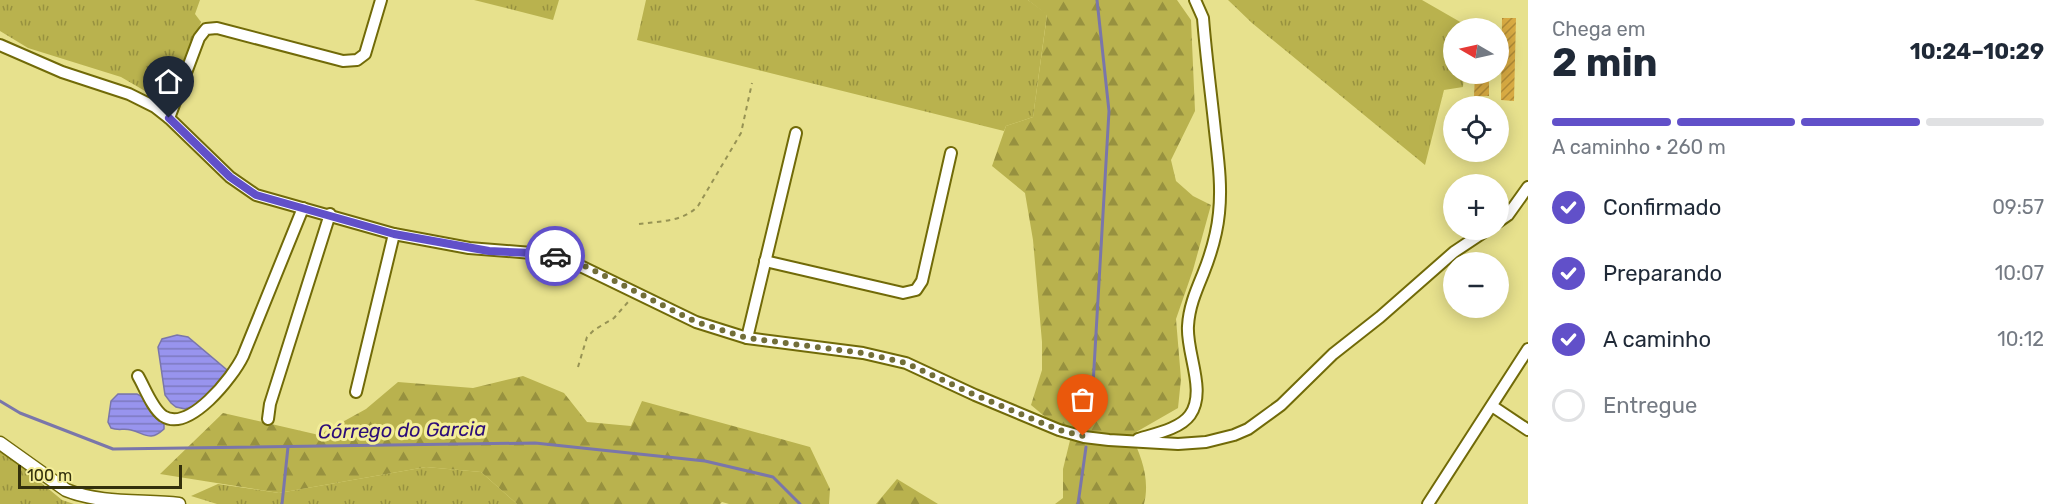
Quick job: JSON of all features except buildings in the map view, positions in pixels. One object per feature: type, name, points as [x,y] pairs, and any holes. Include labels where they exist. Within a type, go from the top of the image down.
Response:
[{"type":"street","points":[[169,118],[199,38],[206,29],[217,28],[343,61],[353,61],[365,54],[381,0]]},
{"type":"street","points":[[1135,441],[1181,424],[1190,415],[1197,398],[1188,346],[1190,308],[1214,243],[1219,212],[1220,180],[1203,18],[1195,0]]},
{"type":"street","points":[[0,45],[62,72],[129,94],[155,107],[230,177],[256,195],[330,214],[394,234],[489,251],[555,256],[587,267],[696,322],[747,338],[863,353],[906,363],[1059,430],[1100,439],[1178,444],[1206,442],[1248,429],[1281,405],[1333,354],[1454,252],[1472,240]]},
{"type":"street","points":[[747,338],[796,133]]},
{"type":"street","points":[[765,261],[903,293],[916,290],[922,281],[951,153]]},
{"type":"street","points":[[1509,214],[1528,187]]},
{"type":"street","points":[[138,376],[158,411],[175,420],[186,417],[223,386],[232,376],[243,356],[303,208]]},
{"type":"street","points":[[268,419],[270,404],[330,214]]},
{"type":"street","points":[[356,392],[394,234]]},
{"type":"street","points":[[1428,504],[1528,349]]},
{"type":"street","points":[[1491,406],[1528,430]]},
{"type":"street","points":[[0,442],[76,495],[92,499],[179,504]]},
{"type":"path","points":[[639,224],[680,218],[698,206],[741,133],[752,83]]},
{"type":"path","points":[[578,367],[587,337],[614,318],[636,291]]},
{"type":"green space","points":[[0,0],[200,0],[195,14],[201,22],[169,105],[121,77],[28,48],[0,31]]},
{"type":"green space","points":[[474,0],[559,0],[553,20]]},
{"type":"green space","points":[[646,0],[1028,0],[1047,14],[1033,117],[1006,126],[1004,131],[637,40]]},
{"type":"green space","points":[[1028,0],[1177,0],[1191,20],[1195,111],[1171,160],[1176,181],[1193,196],[1211,205],[1193,270],[1176,319],[1181,379],[1178,408],[1131,435],[1144,469],[1146,495],[1144,504],[1055,504],[1063,498],[1063,469],[1073,428],[1049,420],[1031,405],[1042,370],[1042,342],[1033,240],[1025,193],[992,166],[1006,126],[1033,117],[1047,15]]},
{"type":"green space","points":[[1228,0],[1422,0],[1453,18],[1443,18],[1443,84],[1463,84],[1463,87],[1444,90],[1425,165],[1252,23]]},
{"type":"green space","points":[[523,376],[564,393],[587,422],[631,426],[642,401],[810,447],[830,489],[829,504],[729,504],[722,502],[720,504],[517,504],[481,472],[426,467],[279,493],[160,474],[223,413],[319,435],[366,409],[398,382],[473,388]]},
{"type":"green space","points":[[0,449],[62,500],[74,504],[0,504]]},
{"type":"green space","points":[[426,467],[481,472],[517,504],[217,504],[191,496],[218,484],[279,493]]},
{"type":"green space","points":[[897,479],[938,504],[876,504]]},
{"type":"shaded area","points":[[177,335],[188,337],[227,370],[228,374],[212,392],[194,406],[185,409],[176,407],[165,395],[158,347],[162,339]]},
{"type":"shaded area","points":[[118,394],[137,394],[143,397],[164,420],[164,429],[151,436],[128,429],[111,428],[108,422],[111,401]]},
{"type":"waterway","points":[[1089,427],[1109,111],[1097,0]]},
{"type":"waterway","name":"Córrego do Garcia","points":[[0,401],[20,413],[113,449],[535,443],[705,461],[773,477],[800,504]]},
{"type":"waterway","points":[[282,504],[288,447]]},
{"type":"waterway","points":[[1078,504],[1086,447]]},
{"type":"way so far","points":[[555,256],[587,267],[696,322],[747,338],[863,353],[906,363],[1059,430],[1083,436]]},
{"type":"route","points":[[169,118],[230,177],[256,195],[330,214],[394,234],[489,251],[555,256]]}]
